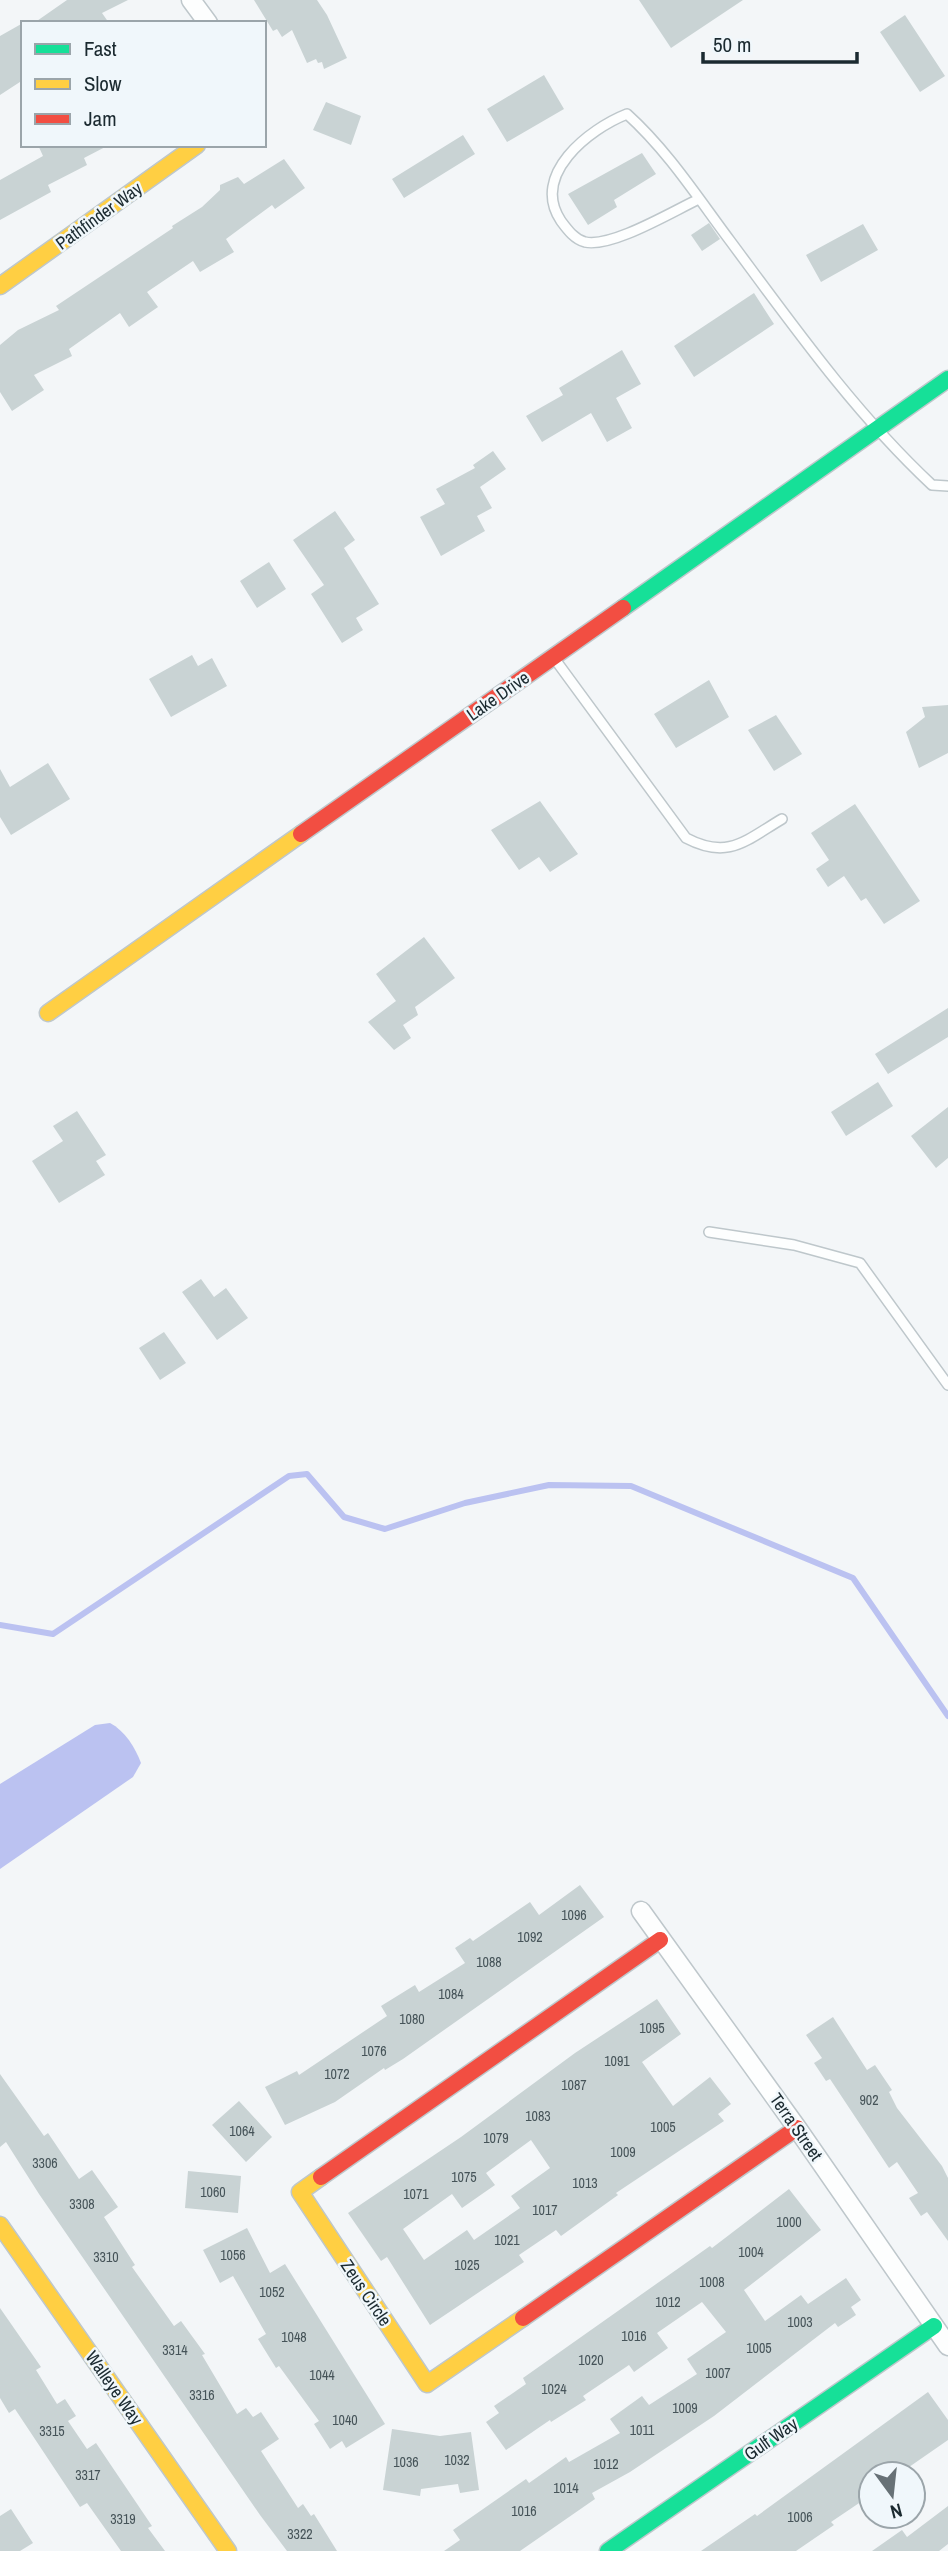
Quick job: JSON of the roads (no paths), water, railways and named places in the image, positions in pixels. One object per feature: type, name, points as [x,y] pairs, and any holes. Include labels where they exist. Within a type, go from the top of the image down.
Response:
[{"type":"street","points":[[191,0],[207,21]]},
{"type":"street","name":"Pathfinder Way","points":[[0,285],[194,147]]},
{"type":"street","name":"Lake Drive","points":[[48,1013],[948,379]]},
{"type":"street","name":"Terra Street","points":[[641,1911],[797,2128],[948,2346]]},
{"type":"street","name":"Zeus Circle","points":[[660,1940],[300,2192],[427,2384],[797,2128]]},
{"type":"street","name":"Walleye Way","points":[[0,2225],[228,2551]]},
{"type":"street","name":"Gulf Way","points":[[608,2551],[934,2326]]},
{"type":"lane","points":[[699,199],[610,240],[585,242],[570,233],[555,211],[553,186],[565,157],[608,121],[627,114],[652,136],[699,199],[809,347],[876,429],[932,485],[948,486]]},
{"type":"lane","points":[[553,657],[686,838],[708,850],[736,846],[782,819]]},
{"type":"lane","points":[[709,1232],[794,1245],[860,1263],[948,1385]]},
{"type":"water","points":[[110,1723],[125,1735],[139,1757],[141,1763],[133,1777],[0,1869],[0,1784],[95,1725]]},
{"type":"waterway","points":[[0,1625],[53,1634],[289,1476],[307,1474],[344,1517],[385,1529],[465,1503],[549,1485],[631,1486],[853,1578],[948,1716]]}]
